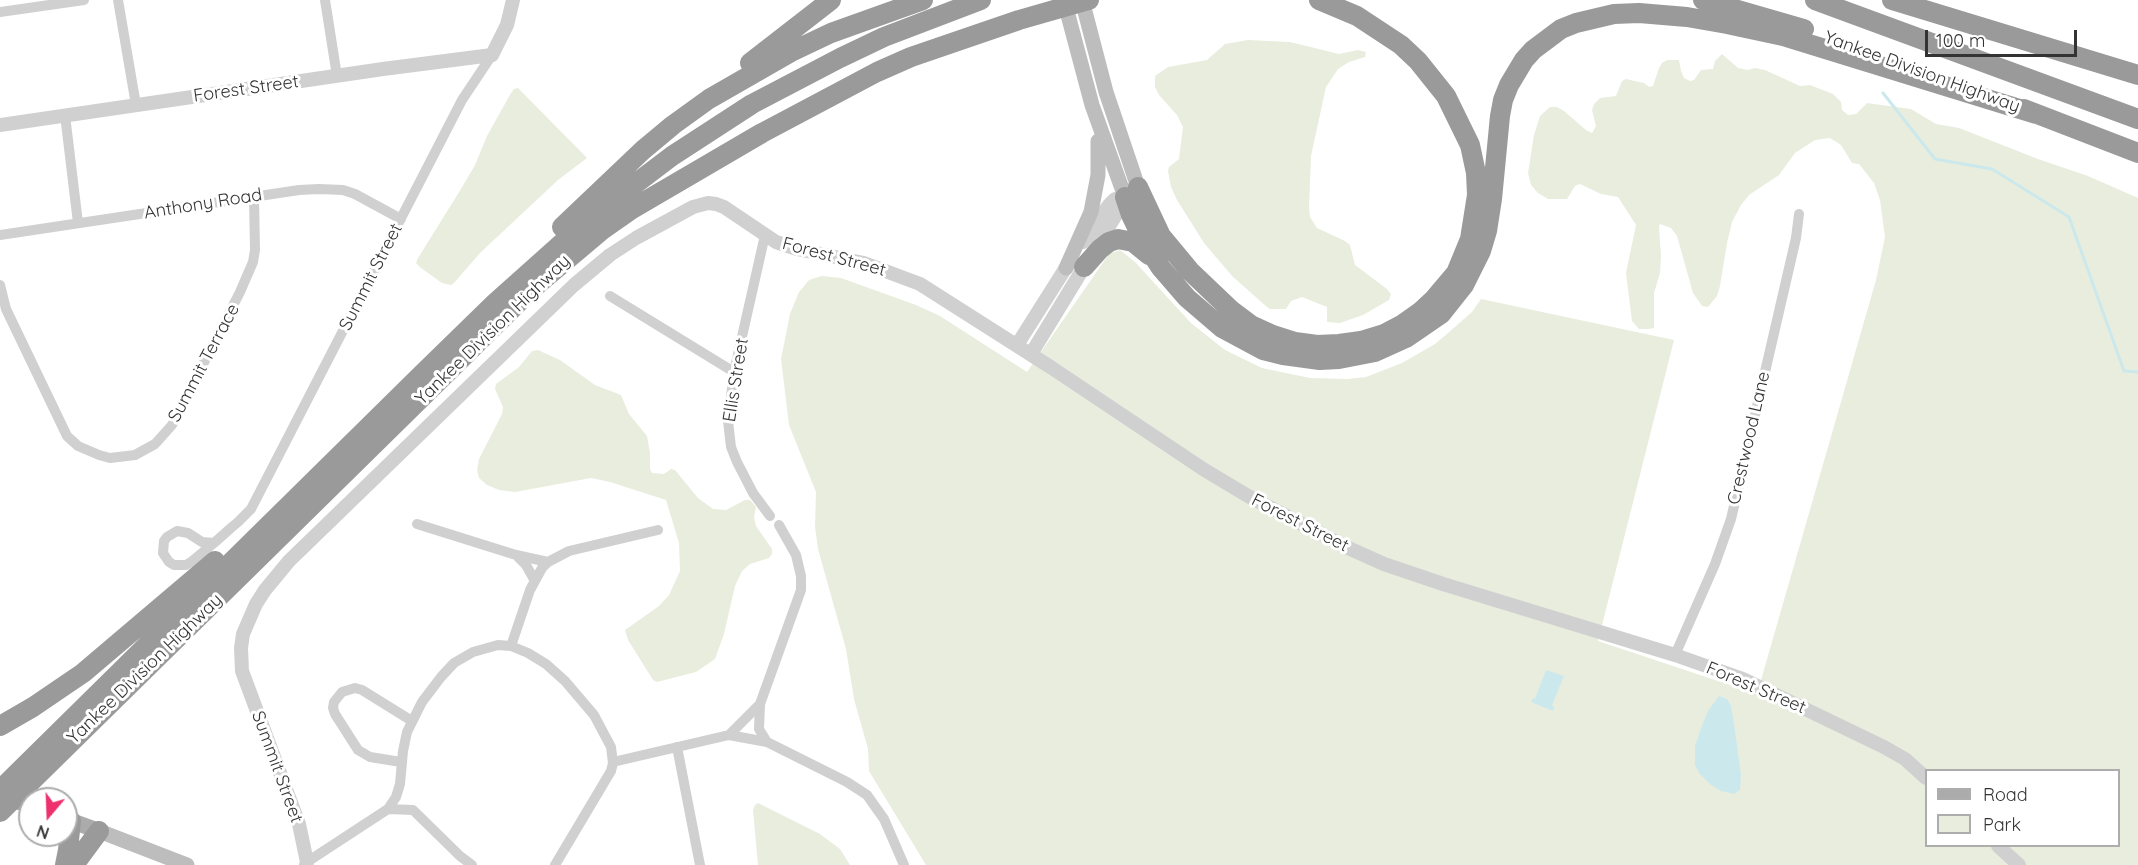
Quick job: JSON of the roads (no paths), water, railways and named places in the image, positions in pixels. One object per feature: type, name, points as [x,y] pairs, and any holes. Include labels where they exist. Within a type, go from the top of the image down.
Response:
[{"type":"highway","points":[[705,102],[733,76],[831,0]]},
{"type":"highway","points":[[456,341],[568,221],[673,125],[748,75],[791,52],[831,33],[923,0]]},
{"type":"highway","name":"Yankee Division Highway","points":[[0,812],[12,792],[340,454],[552,250],[589,219],[647,175],[752,104],[840,58],[981,0]]},
{"type":"highway","name":"Yankee Division Highway","points":[[12,792],[532,289],[602,230],[762,132],[877,72],[911,57],[1019,20],[1089,0]]},
{"type":"highway","points":[[1131,192],[1161,236],[1190,271],[1231,310],[1251,324],[1273,335],[1295,342],[1317,345],[1361,341],[1384,334],[1403,324],[1434,299],[1456,273],[1470,239],[1477,195],[1476,173],[1470,145],[1446,96],[1418,61],[1401,45],[1372,25],[1357,16],[1318,0]]},
{"type":"highway","name":"Yankee Division Highway","points":[[1703,0],[1748,11],[1815,33],[2138,153]]},
{"type":"highway","name":"Yankee Division Highway","points":[[1815,0],[2138,119]]},
{"type":"highway","points":[[1892,0],[2133,75]]},
{"type":"highway","points":[[1075,267],[1109,242],[1118,239],[1133,242],[1161,268],[1187,298],[1222,328],[1263,350],[1303,359],[1339,359],[1375,352],[1406,338],[1441,314],[1464,285],[1481,251],[1490,214],[1503,100],[1516,72],[1533,50],[1561,29],[1593,18],[1614,14],[1639,13],[1687,17],[1782,36],[2036,114]]},
{"type":"highway","points":[[1131,192],[1131,215],[1144,242],[1161,268]]},
{"type":"highway","points":[[0,726],[83,673],[340,454]]},
{"type":"highway","points":[[74,865],[99,831]]},
{"type":"highway","points":[[65,865],[66,847]]},
{"type":"main road","points":[[1064,0],[1092,105],[1100,156],[1095,195],[1080,239],[1075,267]]},
{"type":"main road","points":[[1082,0],[1131,192]]},
{"type":"main road","points":[[1092,105],[1131,192]]},
{"type":"main road","points":[[78,824],[187,865]]},
{"type":"street","points":[[0,12],[84,0]]},
{"type":"street","points":[[118,0],[136,105]]},
{"type":"street","points":[[325,0],[338,76]]},
{"type":"street","name":"Summit Street","points":[[214,543],[202,542],[188,533],[177,531],[167,537],[163,553],[169,562],[180,566],[186,565],[214,543],[238,522],[255,503],[462,100],[492,55],[507,25],[513,0]]},
{"type":"street","name":"Forest Street","points":[[0,124],[492,55]]},
{"type":"street","points":[[65,116],[78,224]]},
{"type":"street","name":"Anthony Road","points":[[1,235],[299,190],[343,190],[368,200],[401,219]]},
{"type":"street","points":[[1017,345],[1131,192]]},
{"type":"street","name":"Summit Terrace","points":[[0,285],[6,309],[67,436],[78,446],[99,455],[110,458],[135,455],[155,444],[172,425],[240,292],[253,262],[255,250],[254,197]]},
{"type":"street","name":"Forest Street","points":[[708,203],[724,207],[776,242],[797,249],[864,263],[905,277],[936,293],[1203,469],[1248,496],[1346,547],[1384,564],[1443,584],[1675,655],[1743,679],[1884,747],[1905,759],[1925,777]]},
{"type":"street","name":"Yankee Division Highway","points":[[242,671],[241,648],[248,620],[265,590],[289,561],[574,285],[610,255],[636,238],[693,207],[708,203]]},
{"type":"street","name":"Crestwood Lane","points":[[1675,655],[1715,564],[1728,526],[1796,238],[1799,214]]},
{"type":"street","points":[[0,248],[1,235]]},
{"type":"street","name":"Ellis Street","points":[[765,235],[734,372],[728,406],[728,434],[746,482],[771,516]]},
{"type":"street","points":[[1031,354],[1075,267]]},
{"type":"street","points":[[610,296],[734,372]]},
{"type":"street","points":[[417,524],[516,555],[548,562]]},
{"type":"street","points":[[767,742],[759,729],[760,704],[801,591],[800,569],[796,555],[779,525]]},
{"type":"street","points":[[511,646],[535,581],[548,562],[569,551],[658,530]]},
{"type":"street","points":[[516,555],[526,565],[535,581]]},
{"type":"street","points":[[306,863],[388,809],[396,797],[400,784],[401,762],[407,732],[428,694],[454,663],[472,652],[498,645],[511,646],[546,664],[575,692],[594,716],[611,747],[613,762],[608,777],[558,864]]},
{"type":"street","name":"Summit Street","points":[[242,671],[298,824],[306,863]]},
{"type":"street","points":[[401,762],[370,758],[358,750],[335,714],[334,702],[342,692],[355,688],[412,721]]},
{"type":"street","points":[[729,735],[760,704]]},
{"type":"street","points":[[613,762],[729,735],[767,742],[847,782],[867,795],[884,819],[904,865]]},
{"type":"street","points":[[677,747],[700,865]]},
{"type":"street","points":[[400,784],[413,810],[472,865]]},
{"type":"street","points":[[388,809],[413,810]]},
{"type":"street","points":[[1999,847],[2019,865]]},
{"type":"water","points":[[1546,670],[1564,676],[1552,705],[1553,711],[1531,702],[1533,698],[1535,699]]},
{"type":"water","points":[[1719,696],[1727,699],[1733,717],[1741,775],[1740,790],[1734,794],[1721,791],[1711,785],[1699,773],[1695,765],[1695,746],[1703,723],[1708,711]]},
{"type":"waterway","points":[[1883,93],[1935,159],[1992,169],[2069,217],[2124,371],[2138,372]]}]
